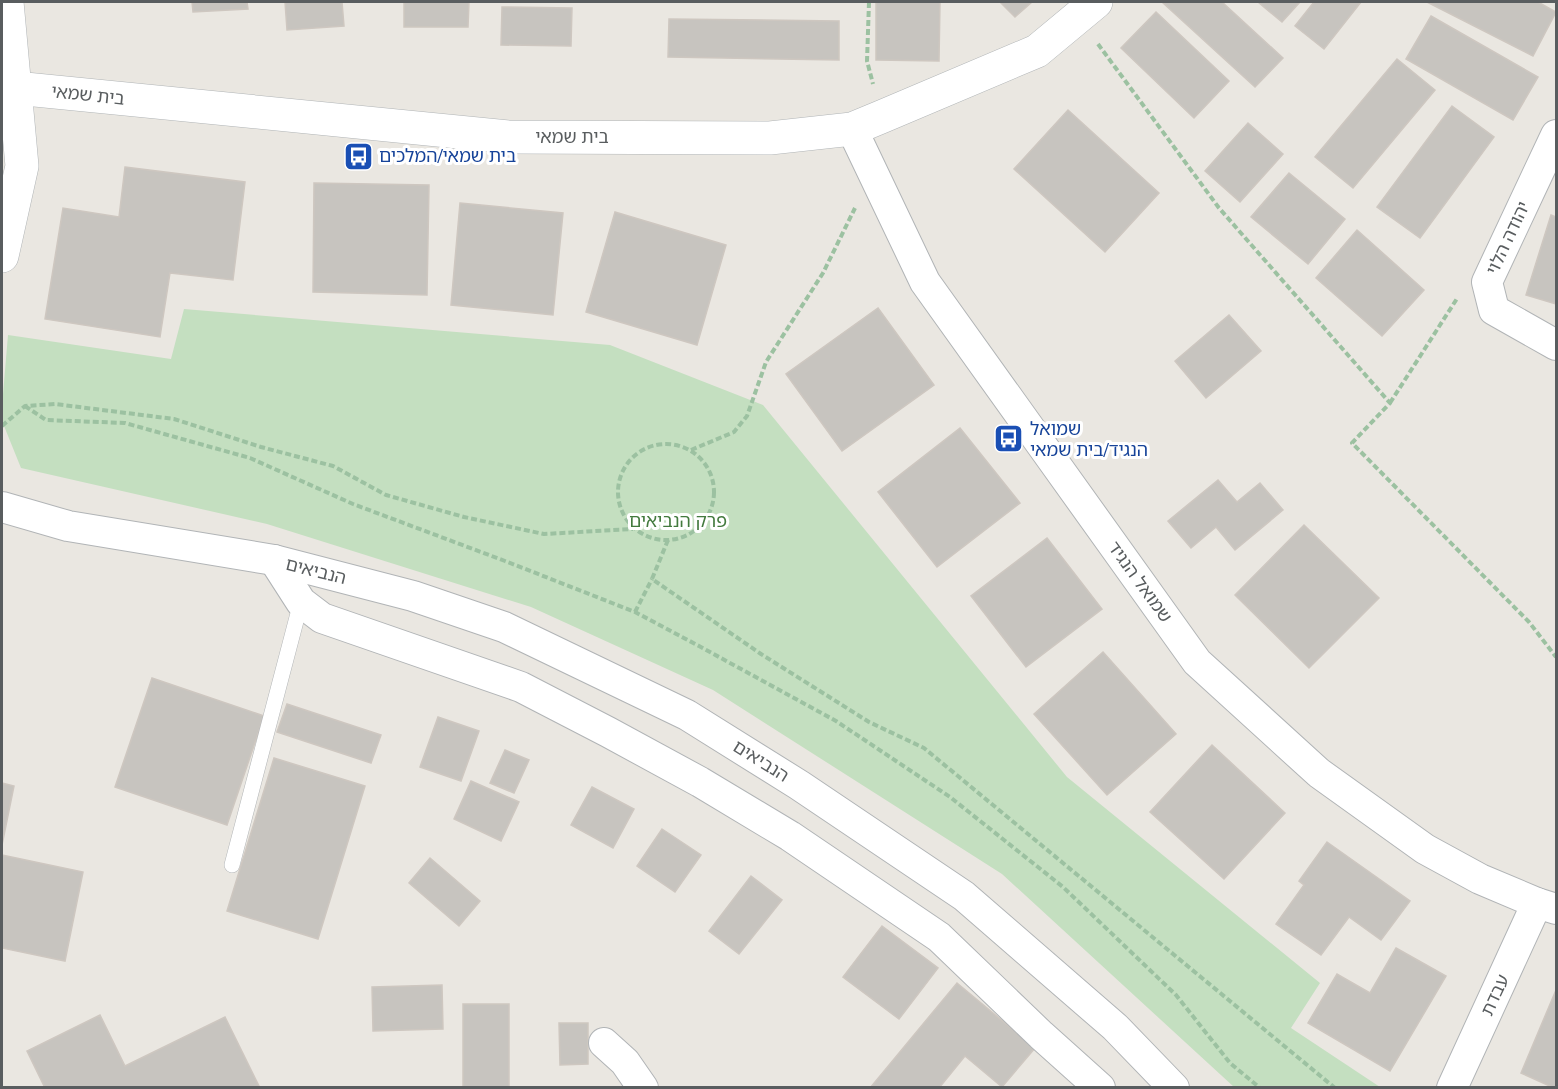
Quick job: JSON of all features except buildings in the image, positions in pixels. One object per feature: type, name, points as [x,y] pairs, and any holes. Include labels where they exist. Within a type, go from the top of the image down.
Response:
[{"type":"street","points":[[2,256],[22,166],[7,2]]},
{"type":"street","name":"בית שמאי","points":[[15,88],[508,137],[770,138],[852,129],[1037,51],[1087,9]]},
{"type":"street","points":[[2,134],[15,88]]},
{"type":"street","name":"שמואל הנגיד","points":[[852,129],[925,282],[1197,662],[1319,773],[1425,849],[1480,879],[1547,906]]},
{"type":"street","name":"יהודה הלוי","points":[[1557,135],[1487,282],[1494,310],[1557,345]]},
{"type":"street","name":"הנביאים","points":[[2,507],[68,526],[274,560],[413,596],[504,627],[687,715],[800,785],[964,896],[1115,1027],[1174,1088]]},
{"type":"street","name":"הנביאים","points":[[274,560],[301,602],[322,618],[521,687],[690,777],[790,836],[939,937],[1100,1088]]},
{"type":"street","name":"עבדת","points":[[1452,1088],[1547,906]]},
{"type":"street","points":[[604,1043],[625,1062],[643,1088]]},
{"type":"lane","points":[[232,865],[301,602]]},
{"type":"path","points":[[870,2],[867,61],[881,117]]},
{"type":"path","points":[[1087,9],[1220,208],[1390,403]]},
{"type":"path","points":[[691,450],[734,432],[747,416],[766,362],[823,273],[872,173]]},
{"type":"path","points":[[1487,282],[1464,287],[1390,403],[1352,443],[1529,622],[1557,657]]},
{"type":"path","points":[[2,426],[25,406],[56,404],[174,419],[261,447],[333,466],[386,495],[464,517],[544,534],[633,529]]},
{"type":"path","points":[[671,443],[691,450],[706,464],[714,483],[713,503],[704,522],[688,535],[668,540],[646,537],[633,529],[621,512],[616,490],[621,472],[633,455],[651,445],[671,443]]},
{"type":"path","points":[[635,612],[668,540]]},
{"type":"path","points":[[652,579],[761,654],[869,722],[924,748],[1335,1088]]},
{"type":"green space","name":"פרק הנביאים","points":[[184,309],[610,345],[763,405],[1067,777],[1320,983],[1291,1028],[1380,1087],[1234,1087],[1002,874],[713,690],[531,607],[267,524],[21,468],[2,421],[8,335],[171,359]]},
{"type":"place","name":"בית שמאי/המלכים","points":[[358,156]]},
{"type":"place","name":"שמואל הנגיד/בית שמאי","points":[[1009,439]]}]
